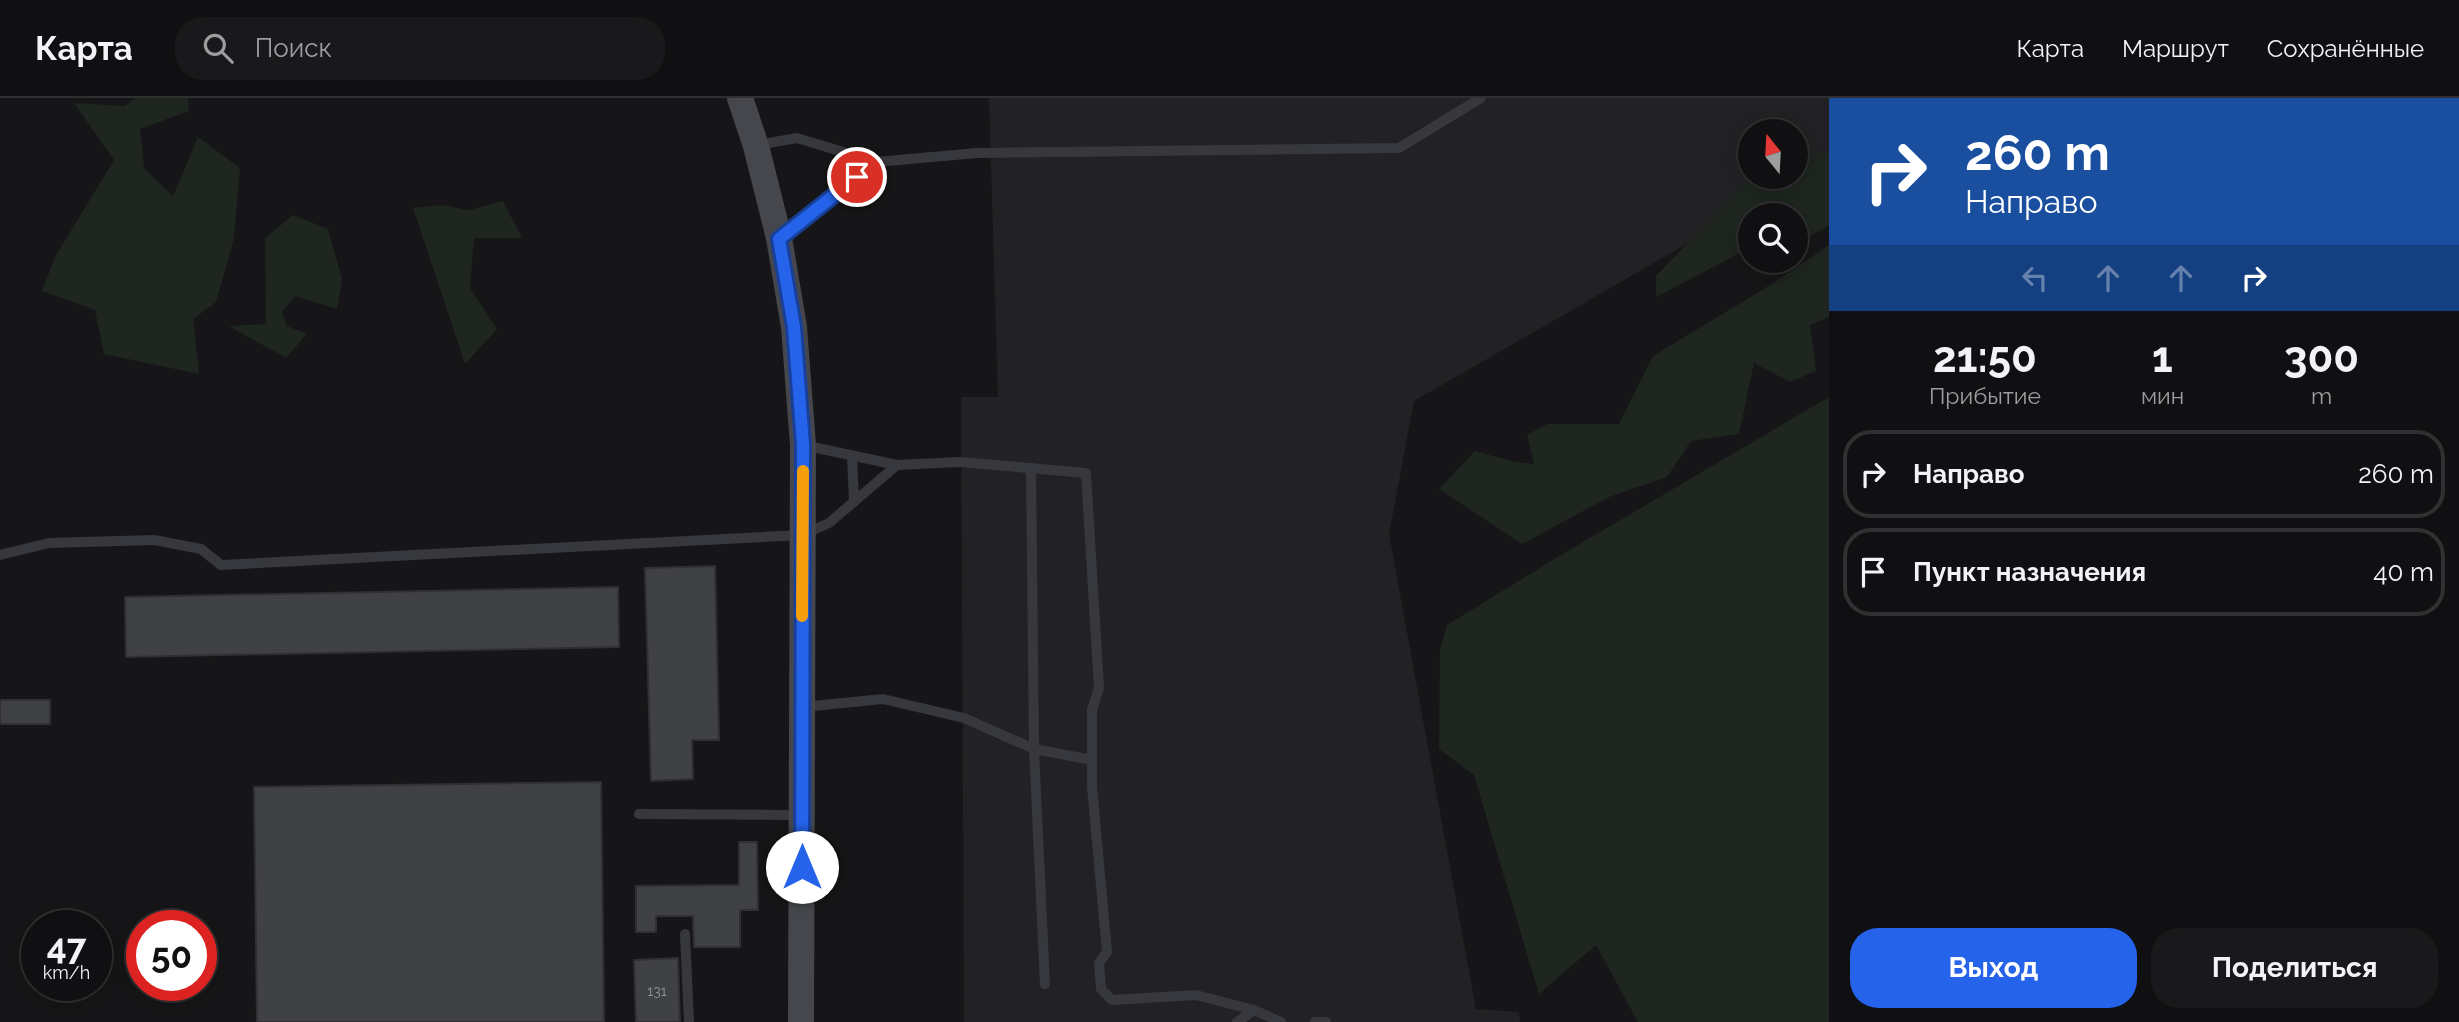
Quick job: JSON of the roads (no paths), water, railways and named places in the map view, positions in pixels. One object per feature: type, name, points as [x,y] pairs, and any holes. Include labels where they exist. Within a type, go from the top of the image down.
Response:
[{"type":"main road","points":[[740,98],[756,146],[779,239],[794,327],[803,444],[801,1022]]},
{"type":"lane","points":[[756,146],[797,138],[876,162],[977,153],[1399,148],[1481,98]]},
{"type":"lane","points":[[779,239],[876,162]]},
{"type":"lane","points":[[803,444],[897,465],[960,462],[1086,474],[1099,688],[1092,710],[1092,760],[1107,952],[1098,963],[1101,989],[1112,1000],[1196,995],[1254,1010],[1281,1022]]},
{"type":"lane","points":[[852,457],[854,502]]},
{"type":"lane","points":[[0,555],[49,543],[154,540],[201,549],[221,565],[802,535],[829,523],[897,465]]},
{"type":"lane","points":[[1031,467],[1034,749],[1045,984]]},
{"type":"lane","points":[[802,707],[883,699],[964,718],[1034,749],[1092,760]]},
{"type":"lane","points":[[639,814],[802,815]]},
{"type":"lane","points":[[685,934],[689,1022]]},
{"type":"lane","points":[[1237,1022],[1254,1010]]},
{"type":"lane","points":[[1315,1022],[1326,1022]]}]
